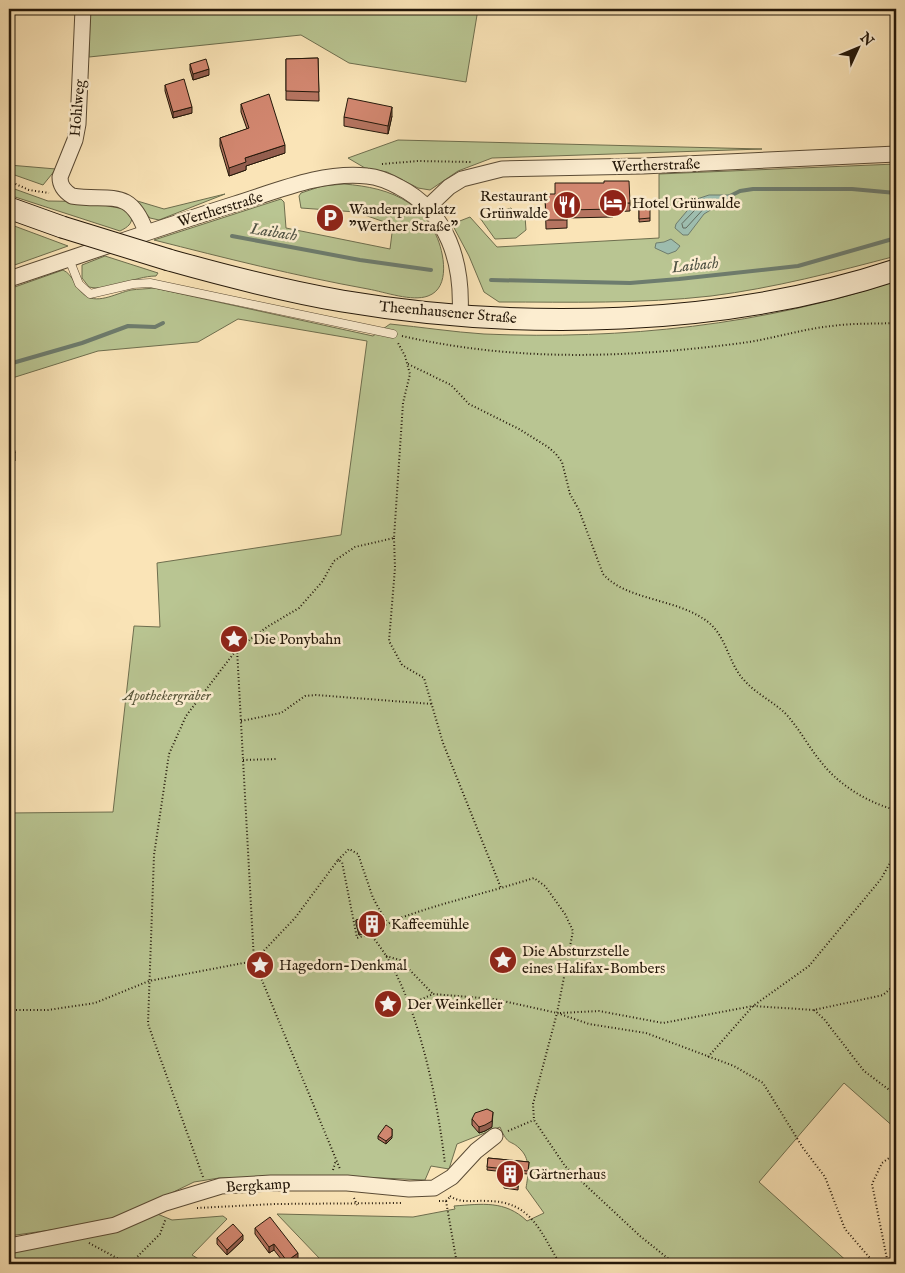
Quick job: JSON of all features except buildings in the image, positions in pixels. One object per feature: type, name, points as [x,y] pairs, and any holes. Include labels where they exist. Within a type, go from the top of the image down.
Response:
[{"type":"main road","name":"Theenhausener Straße","points":[[9,208],[62,227],[228,277],[341,301],[460,315],[551,318],[626,317],[699,312],[769,303],[896,270]]},
{"type":"street","name":"Hohlweg","points":[[63,188],[60,177],[75,140],[78,124],[83,9]]},
{"type":"street","name":"Wertherstraße","points":[[428,207],[449,187],[462,178],[502,169],[643,166],[896,154]]},
{"type":"street","name":"Wertherstraße","points":[[9,279],[146,232],[307,182],[339,176],[368,176],[390,183],[413,194],[428,207],[450,239],[456,257],[461,298],[460,315]]},
{"type":"street","points":[[63,188],[72,196],[108,196],[126,202],[139,214],[146,232]]},
{"type":"street","name":"Bergkamp","points":[[10,1252],[115,1225],[165,1203],[207,1189],[271,1183],[347,1182],[426,1189],[434,1188],[447,1181],[476,1151],[495,1136]]},
{"type":"lane","points":[[69,259],[79,284],[90,294],[133,284],[150,283],[393,334]]},
{"type":"path","points":[[381,164],[418,161],[479,162],[502,169]]},
{"type":"path","points":[[9,181],[29,190],[52,194],[63,188]]},
{"type":"path","points":[[393,334],[452,347],[492,352],[586,356],[684,350],[745,342],[832,326],[896,323]]},
{"type":"path","points":[[393,334],[408,364],[410,374],[403,403],[394,538],[395,568],[389,641],[402,665],[424,678],[459,787],[500,888]]},
{"type":"path","points":[[408,364],[452,385],[469,404],[548,446],[562,462],[570,494],[603,574],[607,579],[621,588],[679,606],[708,622],[720,635],[744,680],[785,714],[833,774],[868,800],[896,810]]},
{"type":"path","points":[[207,1189],[148,1024],[154,855],[169,754],[186,716],[237,649],[267,627],[300,608],[322,582],[334,561],[355,547],[374,541],[394,538]]},
{"type":"path","points":[[237,649],[254,961],[347,1182]]},
{"type":"path","points":[[240,721],[281,712],[305,696],[316,695],[432,704]]},
{"type":"path","points":[[242,760],[277,759]]},
{"type":"path","points":[[9,1010],[48,1010],[95,1003],[149,981],[254,961],[295,918],[331,866],[349,849],[358,854],[373,898],[387,923]]},
{"type":"path","points":[[708,1057],[753,1006],[809,966],[881,879],[896,852]]},
{"type":"path","points":[[338,860],[342,862],[357,938],[379,931],[387,923],[534,878],[545,886],[565,914],[573,931],[557,1013],[535,1095],[534,1120],[565,1166],[640,1236],[675,1264]]},
{"type":"path","points":[[358,925],[360,934],[367,932],[386,956],[411,1004],[442,1136],[447,1181]]},
{"type":"path","points":[[386,956],[400,960],[432,994]]},
{"type":"path","points":[[557,1013],[599,1011],[663,1023],[753,1006],[814,1010],[883,995],[896,984]]},
{"type":"path","points":[[411,1004],[432,994],[494,1000],[557,1013],[589,1024],[646,1033],[734,1066],[763,1083],[803,1148],[825,1177],[845,1228],[875,1264]]},
{"type":"path","points":[[814,1010],[824,1019],[864,1071],[896,1095]]},
{"type":"path","points":[[495,1136],[534,1120]]},
{"type":"path","points":[[888,1264],[872,1184],[882,1163],[896,1153]]},
{"type":"path","points":[[457,1264],[446,1201],[450,1197],[466,1202],[499,1201],[519,1207],[538,1228],[560,1264]]},
{"type":"path","points":[[194,1208],[275,1204],[357,1205]]},
{"type":"path","points":[[89,1243],[129,1264],[160,1234],[165,1225],[167,1213]]},
{"type":"path","points":[[10,1252],[16,1264]]},
{"type":"green space","points":[[90,9],[478,9],[466,82],[349,63],[301,35],[89,57]]},
{"type":"green space","points":[[398,140],[762,149],[492,158],[458,171],[430,190],[418,188],[387,172],[365,168],[348,158]]},
{"type":"green space","points":[[896,164],[896,256],[827,274],[735,293],[685,299],[499,302],[484,292],[469,256],[452,224],[470,217],[497,247],[659,238],[659,174]]},
{"type":"green space","points":[[9,165],[56,169],[43,185],[9,173]]},
{"type":"green space","points":[[344,184],[370,187],[394,195],[409,203],[431,226],[439,242],[444,269],[443,278],[435,292],[422,298],[398,296],[287,273],[154,240],[281,199],[284,202],[286,228],[390,249],[393,225],[356,212],[301,208],[299,196],[301,193],[322,186]]},
{"type":"green space","points":[[9,187],[48,201],[116,202],[132,216],[131,221],[127,227],[120,231],[9,195]]},
{"type":"green space","points":[[225,194],[159,220],[150,218],[134,200],[164,209]]},
{"type":"green space","points":[[511,208],[515,217],[525,216],[526,230],[516,238],[495,239],[480,218]]},
{"type":"green space","points":[[9,224],[68,246],[9,267]]},
{"type":"green space","points":[[105,256],[158,273],[156,276],[139,278],[114,286],[89,287],[82,278],[82,265]]},
{"type":"green space","name":"Apothekergräber","points":[[63,270],[70,275],[82,293],[91,298],[97,299],[131,290],[154,288],[373,336],[390,324],[484,334],[536,335],[641,331],[693,326],[795,309],[896,281],[896,1129],[844,1083],[759,1182],[850,1264],[320,1264],[320,1259],[277,1214],[413,1217],[455,1209],[454,1206],[484,1204],[502,1206],[519,1214],[527,1221],[544,1213],[526,1188],[528,1163],[524,1154],[508,1140],[500,1127],[457,1144],[449,1169],[431,1166],[425,1180],[337,1176],[219,1178],[194,1182],[114,1221],[9,1236],[9,813],[113,812],[134,626],[160,627],[157,563],[341,535],[367,341],[238,319],[198,342],[98,351],[9,379],[9,289]]},
{"type":"green space","points":[[155,1213],[172,1220],[223,1216],[227,1219],[192,1255],[207,1264],[9,1264],[9,1252]]},
{"type":"water","points":[[709,195],[735,195],[704,214],[688,235],[683,235],[675,228],[676,224],[697,199]]},
{"type":"water","points":[[671,239],[680,246],[676,251],[668,254],[655,248],[656,243]]},
{"type":"waterway","points":[[730,196],[740,191],[753,189],[852,189],[896,193]]},
{"type":"waterway","name":"Laibach","points":[[232,236],[360,260],[431,270]]},
{"type":"waterway","name":"Laibach","points":[[491,280],[630,283],[679,279],[798,266],[896,238]]},
{"type":"waterway","name":"Laibach","points":[[9,364],[82,343],[128,326],[155,327],[163,323]]},
{"type":"place","name":"Hotel Grünwalde","points":[[613,203]]},
{"type":"place","name":"Restaurant Grünwalde","points":[[567,205]]},
{"type":"place","name":"Wanderparkplatz \"Werther Straße\"","points":[[330,218]]},
{"type":"place","name":"Die Ponybahn","points":[[234,639]]},
{"type":"place","name":"Kaffeemühle","points":[[372,924]]},
{"type":"place","name":"Die Absturzstelle eines Halifax-Bombers","points":[[503,960]]},
{"type":"place","name":"Hagedorn-Denkmal","points":[[260,965]]},
{"type":"place","name":"Der Weinkeller","points":[[388,1004]]},
{"type":"place","name":"Gärtnerhaus","points":[[510,1174]]}]
